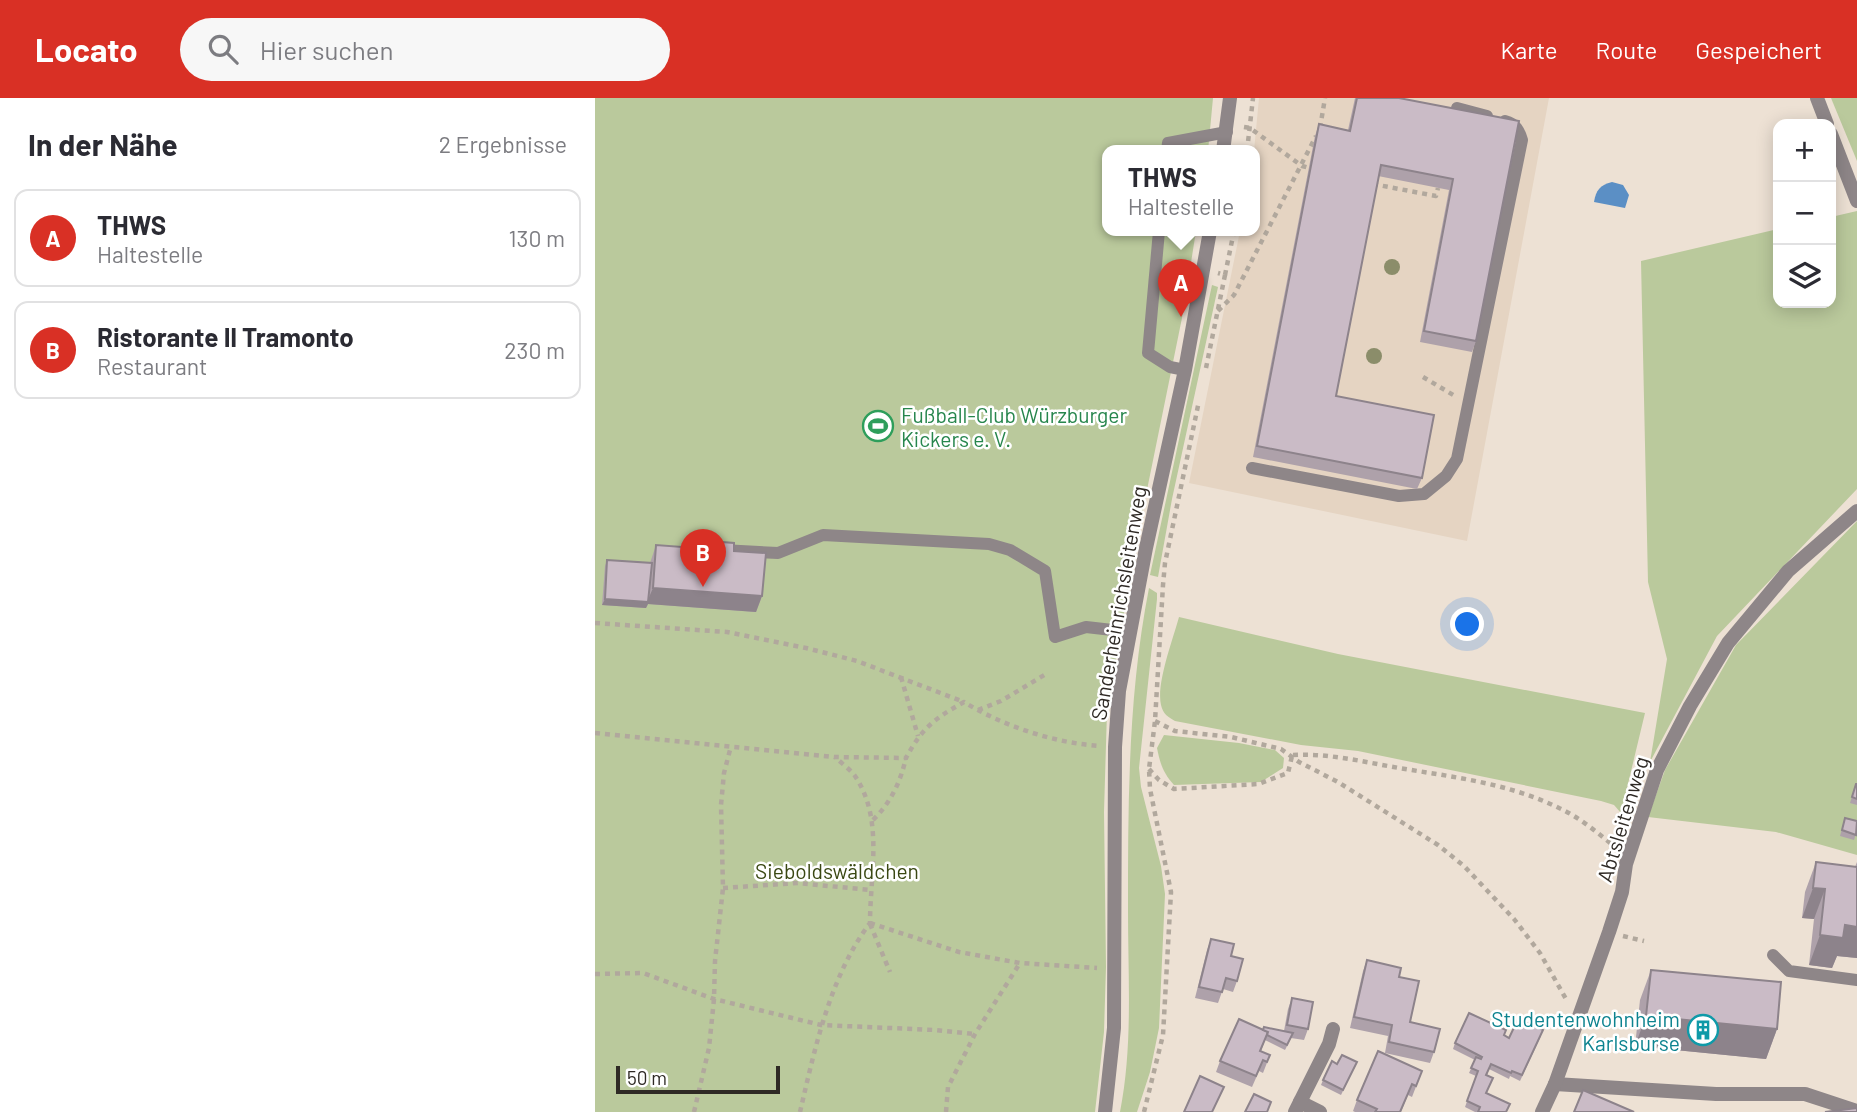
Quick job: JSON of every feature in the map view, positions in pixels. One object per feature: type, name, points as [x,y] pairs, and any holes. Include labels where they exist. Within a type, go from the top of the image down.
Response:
[{"type":"street","points":[[1224,145],[1230,98]]},
{"type":"street","points":[[1817,98],[1825,119]]},
{"type":"street","points":[[1836,147],[1857,201]]},
{"type":"street","name":"Sanderheinrichsleitenweg","points":[[1105,1112],[1111,1064],[1115,969],[1115,747],[1119,691],[1185,370],[1209,236]]},
{"type":"street","name":"Abtsleitenweg","points":[[1542,1112],[1555,1084],[1618,902],[1626,864],[1657,769],[1689,706],[1728,643],[1788,571],[1857,511]]},
{"type":"street","points":[[1320,1112],[1298,1107],[1329,1044],[1333,1029]]},
{"type":"street","points":[[1555,1084],[1716,1094],[1805,1094],[1857,1111]]},
{"type":"lane","points":[[1252,468],[1399,496],[1424,494],[1446,476],[1457,459],[1522,140],[1519,129],[1511,123],[1457,108]]},
{"type":"lane","points":[[1168,145],[1227,132]]},
{"type":"lane","points":[[1159,236],[1148,353],[1170,367],[1185,370]]},
{"type":"lane","points":[[709,550],[778,553],[823,535],[989,544],[1010,550],[1045,572],[1055,636],[1086,627],[1130,632]]},
{"type":"lane","points":[[1773,955],[1789,971],[1857,980]]},
{"type":"path","points":[[1248,145],[1253,98]]},
{"type":"path","points":[[1218,311],[1234,295],[1303,166],[1321,124],[1325,98]]},
{"type":"path","points":[[1250,128],[1303,166],[1317,170]]},
{"type":"path","points":[[1311,148],[1322,150]]},
{"type":"path","points":[[1362,181],[1436,196],[1438,188]]},
{"type":"path","points":[[1204,378],[1233,236]]},
{"type":"path","points":[[1204,269],[1225,275]]},
{"type":"path","points":[[1423,377],[1463,401]]},
{"type":"path","points":[[1143,1112],[1163,1035],[1171,892],[1150,789],[1149,769],[1155,721],[1165,564],[1201,391]]},
{"type":"path","points":[[595,623],[727,632],[857,661],[1036,733],[1090,746],[1115,747]]},
{"type":"path","points":[[978,710],[1001,701],[1046,674]]},
{"type":"path","points":[[901,677],[918,736]]},
{"type":"path","points":[[873,821],[888,805],[900,781],[906,758],[918,736],[939,716],[964,702]]},
{"type":"path","points":[[1155,721],[1175,731],[1203,733],[1281,749],[1438,845],[1464,866],[1514,919],[1534,944],[1578,1019]]},
{"type":"path","points":[[595,733],[834,757],[906,758]]},
{"type":"path","points":[[694,1112],[709,1048],[714,999],[723,888],[721,805],[724,773],[731,746]]},
{"type":"path","points":[[1292,755],[1311,754],[1488,783],[1532,796],[1581,821],[1620,851],[1626,864]]},
{"type":"path","points":[[1149,769],[1159,780],[1174,789],[1246,786],[1267,783],[1288,773],[1292,755]]},
{"type":"path","points":[[834,757],[854,774],[867,800],[873,821],[870,923],[890,972]]},
{"type":"path","points":[[723,888],[798,883],[870,890]]},
{"type":"path","points":[[870,923],[960,952],[1020,963],[1115,969]]},
{"type":"path","points":[[800,1112],[821,1025],[862,933],[870,923]]},
{"type":"path","points":[[946,1112],[948,1087],[975,1034],[1020,963]]},
{"type":"path","points":[[595,974],[643,973],[714,999],[821,1025],[975,1034]]},
{"type":"shaded area","points":[[1259,98],[1549,98],[1467,541],[1189,483],[1239,236],[1260,236],[1260,145],[1255,145]]},
{"type":"green space","name":"Sieboldswäldchen","points":[[595,98],[1213,98],[1209,145],[1102,145],[1102,236],[1195,236],[1107,711],[1104,812],[1106,967],[1104,1032],[1095,1112],[595,1112]]},
{"type":"green space","points":[[1831,98],[1857,98],[1857,161]]},
{"type":"green space","points":[[1857,211],[1857,489],[1717,636],[1650,762],[1667,659],[1648,582],[1641,261],[1773,230],[1773,308],[1836,308],[1836,216]]},
{"type":"green space","points":[[1212,285],[1218,287],[1158,577],[1150,575]]},
{"type":"green space","points":[[1857,521],[1857,855],[1776,832],[1648,817],[1665,770],[1736,645]]},
{"type":"green space","points":[[1149,588],[1157,593],[1157,599],[1139,768],[1165,894],[1159,1028],[1150,1072],[1137,1112],[1120,1112],[1128,1037],[1128,830],[1133,708]]},
{"type":"green space","points":[[1179,617],[1338,654],[1645,713],[1621,813],[1614,805],[1601,801],[1358,751],[1301,745],[1175,721],[1163,711],[1160,696],[1169,649]]},
{"type":"green space","points":[[1164,735],[1239,743],[1275,750],[1284,758],[1283,768],[1261,782],[1174,785],[1163,768],[1157,748]]},
{"type":"water","points":[[1612,182],[1623,185],[1629,195],[1625,208],[1594,202],[1599,189]]},
{"type":"building","points":[[1357,98],[1399,98],[1519,121],[1476,341],[1424,331],[1453,179],[1381,165],[1336,396],[1434,415],[1422,478],[1257,446],[1319,124],[1350,131]]},
{"type":"building","points":[[710,541],[734,543],[734,551],[766,553],[762,596],[653,588],[656,545],[709,549]]},
{"type":"building","points":[[607,560],[652,563],[648,602],[605,599]]},
{"type":"building","points":[[1857,784],[1857,799],[1852,797]]},
{"type":"building","points":[[1845,818],[1857,821],[1856,835],[1842,830]]},
{"type":"building","points":[[1816,862],[1857,867],[1857,927],[1845,925],[1843,938],[1820,935],[1825,889],[1813,888]]},
{"type":"building","points":[[1211,939],[1234,944],[1231,956],[1243,959],[1237,981],[1226,978],[1222,992],[1199,987]]},
{"type":"building","points":[[1367,960],[1401,968],[1399,977],[1419,981],[1410,1022],[1440,1029],[1434,1052],[1389,1042],[1392,1025],[1354,1017]]},
{"type":"building","points":[[1651,970],[1781,982],[1777,1029],[1646,1016]]},
{"type":"building","points":[[1292,998],[1313,1002],[1308,1029],[1287,1025]]},
{"type":"building","points":[[1469,1013],[1506,1030],[1504,1035],[1509,1038],[1518,1019],[1543,1030],[1522,1075],[1491,1064],[1486,1075],[1493,1078],[1486,1093],[1510,1104],[1506,1112],[1478,1112],[1480,1107],[1467,1101],[1478,1071],[1471,1068],[1476,1057],[1482,1057],[1455,1043]]},
{"type":"building","points":[[1239,1019],[1268,1032],[1260,1051],[1270,1055],[1267,1062],[1263,1060],[1256,1076],[1220,1061]]},
{"type":"building","points":[[1264,1027],[1293,1033],[1287,1045],[1267,1035]]},
{"type":"building","points":[[1378,1051],[1422,1071],[1416,1086],[1412,1084],[1400,1112],[1375,1112],[1377,1109],[1357,1100]]},
{"type":"building","points":[[1342,1055],[1357,1062],[1343,1090],[1323,1080],[1332,1061],[1337,1064]]},
{"type":"building","points":[[1200,1076],[1224,1087],[1212,1112],[1184,1112]]},
{"type":"building","points":[[1583,1090],[1634,1112],[1574,1112]]},
{"type":"building","points":[[1254,1094],[1271,1102],[1267,1112],[1245,1112]]},
{"type":"building","points":[[1857,1108],[1857,1112],[1825,1112]]},
{"type":"place","name":"THWS","points":[[1181,317]]},
{"type":"place","name":"Fußball-Club Würzburger Kickers e. V.","points":[[878,426]]},
{"type":"place","name":"Ristorante Il Tramonto","points":[[703,587]]},
{"type":"place","name":"Studentenwohnheim Karlsburse","points":[[1703,1030]]}]
